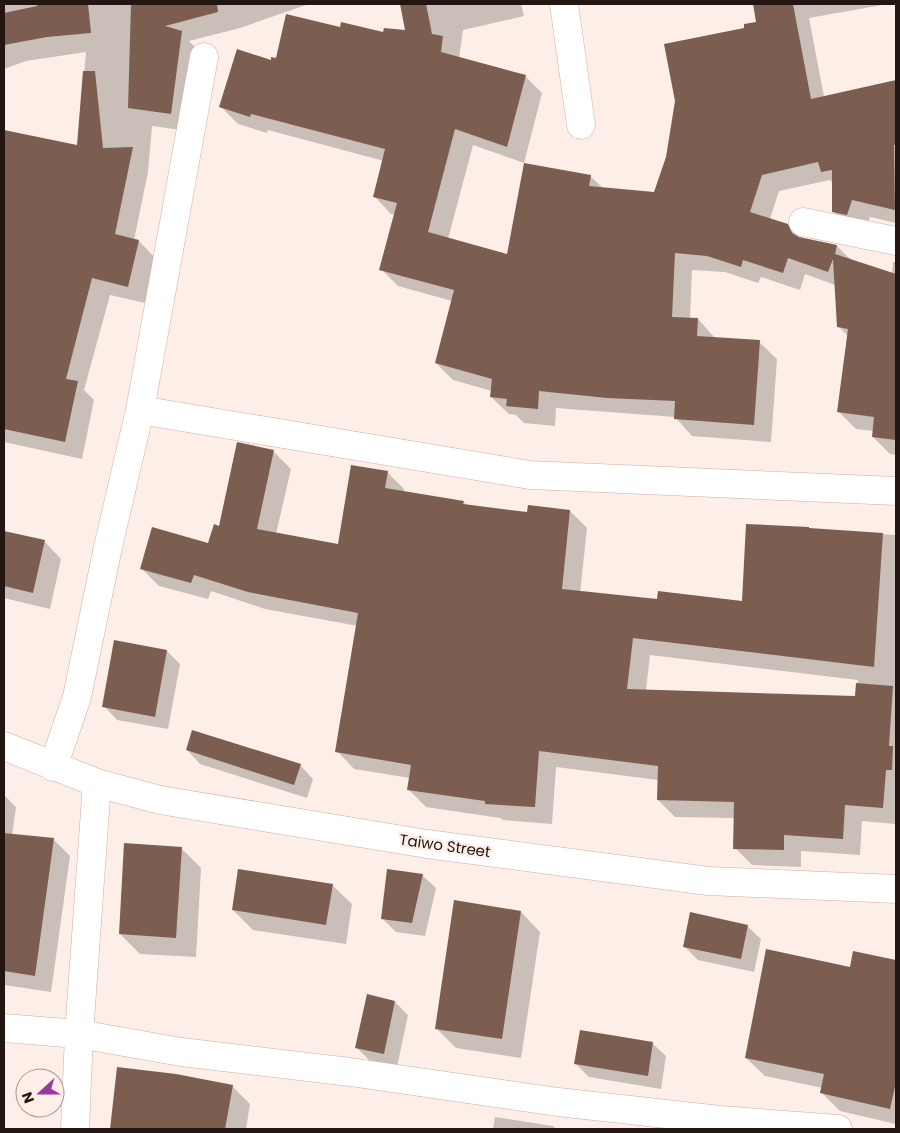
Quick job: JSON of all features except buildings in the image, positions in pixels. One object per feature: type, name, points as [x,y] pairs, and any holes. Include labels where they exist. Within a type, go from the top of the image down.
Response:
[{"type":"street","points":[[564,4],[581,125]]},
{"type":"street","points":[[53,767],[77,697],[108,547],[140,410],[204,57]]},
{"type":"street","points":[[803,222],[896,241]]},
{"type":"street","points":[[140,410],[530,475],[896,490]]},
{"type":"street","name":"Taiwo Street","points":[[4,746],[97,783],[160,800],[466,849],[708,881],[896,889]]},
{"type":"street","points":[[75,1129],[79,1034],[97,783]]},
{"type":"street","points":[[4,1028],[79,1034],[181,1052],[350,1072],[558,1102],[720,1120],[838,1129]]}]
